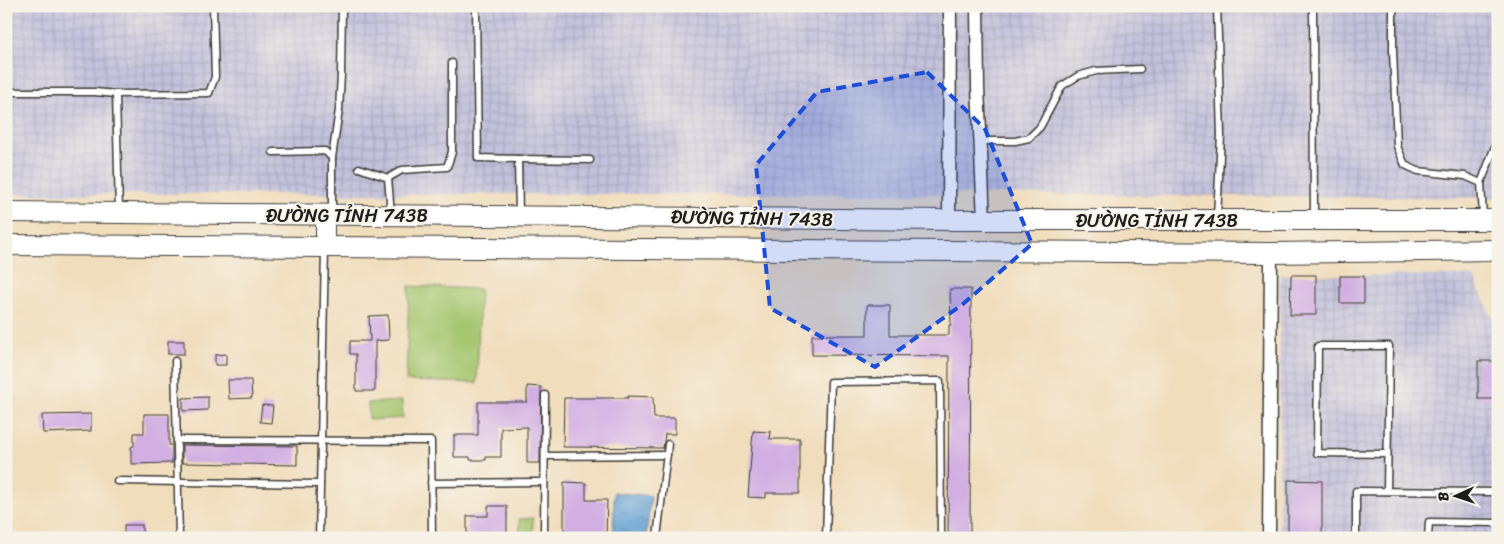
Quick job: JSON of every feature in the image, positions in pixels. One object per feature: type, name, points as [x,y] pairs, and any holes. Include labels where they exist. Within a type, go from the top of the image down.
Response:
[{"type":"main road","name":"ĐƯỜNG TỈNH 743B","points":[[6,212],[949,220],[1491,220]]},
{"type":"main road","points":[[325,246],[328,215]]},
{"type":"main road","name":"ĐƯỜNG TỈNH 743B","points":[[6,244],[1271,253],[1498,250]]},
{"type":"street","points":[[949,220],[950,6]]},
{"type":"street","points":[[977,6],[978,87],[984,220]]},
{"type":"street","points":[[1269,538],[1271,253]]},
{"type":"lane","points":[[6,92],[209,93],[215,77],[213,6]]},
{"type":"lane","points":[[328,215],[332,158],[342,75],[342,6]]},
{"type":"lane","points":[[476,6],[478,158],[590,160]]},
{"type":"lane","points":[[1217,6],[1221,135],[1217,220]]},
{"type":"lane","points":[[1313,6],[1314,221]]},
{"type":"lane","points":[[1393,6],[1392,51],[1396,146],[1405,165],[1418,171],[1465,176],[1481,183]]},
{"type":"lane","points":[[359,168],[388,178],[402,170],[447,167],[452,152],[452,63]]},
{"type":"lane","points":[[980,141],[1015,141],[1029,138],[1040,127],[1062,86],[1078,76],[1096,71],[1140,69]]},
{"type":"lane","points":[[116,94],[119,213]]},
{"type":"lane","points":[[1491,220],[1481,183],[1497,141],[1498,133]]},
{"type":"lane","points":[[273,152],[325,151],[332,158]]},
{"type":"lane","points":[[518,159],[519,216]]},
{"type":"lane","points":[[388,178],[392,215]]},
{"type":"lane","points":[[319,538],[325,246]]},
{"type":"lane","points":[[1387,454],[1317,453],[1318,346],[1388,346],[1387,491]]},
{"type":"lane","points":[[176,361],[179,538]]},
{"type":"lane","points":[[826,538],[831,382],[940,381],[941,538]]},
{"type":"lane","points":[[544,538],[545,395]]},
{"type":"lane","points":[[177,440],[431,441],[432,538]]},
{"type":"lane","points":[[657,538],[668,444]]},
{"type":"lane","points":[[544,456],[667,455]]},
{"type":"lane","points":[[117,481],[320,484]]},
{"type":"lane","points":[[431,483],[544,482]]},
{"type":"lane","points":[[1356,538],[1356,491],[1498,492]]},
{"type":"lane","points":[[1428,538],[1429,522],[1498,523]]},
{"type":"highlighted area","points":[[927,72],[985,129],[1032,244],[963,304],[875,367],[770,308],[756,165],[817,92]]},
{"type":"shaded area","points":[[6,6],[1498,6],[1498,198],[985,194],[6,194]]},
{"type":"shaded area","points":[[1280,275],[1473,276],[1498,329],[1498,538],[1279,538]]},
{"type":"green space","points":[[409,286],[480,289],[477,383],[406,381]]},
{"type":"green space","points":[[402,401],[403,418],[369,420],[368,403]]},
{"type":"green space","points":[[533,518],[533,538],[520,538],[519,519]]},
{"type":"water","points":[[614,492],[651,496],[646,538],[613,538]]},
{"type":"building","points":[[1291,275],[1316,275],[1316,315],[1290,315]]},
{"type":"building","points":[[1340,276],[1364,276],[1364,303],[1340,303]]},
{"type":"building","points":[[950,289],[971,289],[970,538],[948,538],[949,356],[812,355],[812,335],[867,335],[867,305],[890,305],[890,335],[949,335],[949,325],[951,325]]},
{"type":"building","points":[[388,315],[389,340],[375,341],[375,391],[356,391],[356,354],[350,354],[350,341],[370,341],[369,316]]},
{"type":"building","points":[[168,341],[184,341],[184,354],[168,354]]},
{"type":"building","points":[[226,354],[226,365],[215,365],[215,355]]},
{"type":"building","points":[[1478,361],[1498,361],[1498,399],[1478,399]]},
{"type":"building","points":[[228,380],[251,380],[252,398],[229,399]]},
{"type":"building","points":[[527,386],[541,387],[540,463],[527,463],[527,427],[501,428],[501,457],[486,457],[486,460],[470,460],[470,457],[454,457],[454,435],[478,435],[478,402],[527,402]]},
{"type":"building","points":[[628,396],[653,397],[654,418],[675,418],[675,434],[665,434],[663,448],[563,447],[564,398],[628,398]]},
{"type":"building","points":[[208,397],[208,410],[183,411],[183,398]]},
{"type":"building","points":[[262,405],[273,406],[271,423],[260,422]]},
{"type":"building","points":[[91,414],[91,431],[43,433],[42,415]]},
{"type":"building","points":[[144,414],[169,414],[169,445],[172,445],[172,463],[131,464],[131,447],[134,446],[134,433],[144,433]]},
{"type":"building","points":[[753,431],[771,432],[770,439],[800,439],[800,493],[766,493],[766,498],[748,497]]},
{"type":"building","points":[[182,445],[297,446],[297,465],[182,463]]},
{"type":"building","points":[[1288,480],[1322,481],[1322,538],[1288,538]]},
{"type":"building","points":[[564,482],[586,483],[586,500],[607,500],[606,538],[564,538]]},
{"type":"building","points":[[488,506],[507,506],[507,538],[488,538],[488,535],[467,535],[467,516],[488,516]]},
{"type":"building","points":[[124,525],[142,525],[142,538],[124,538]]}]
